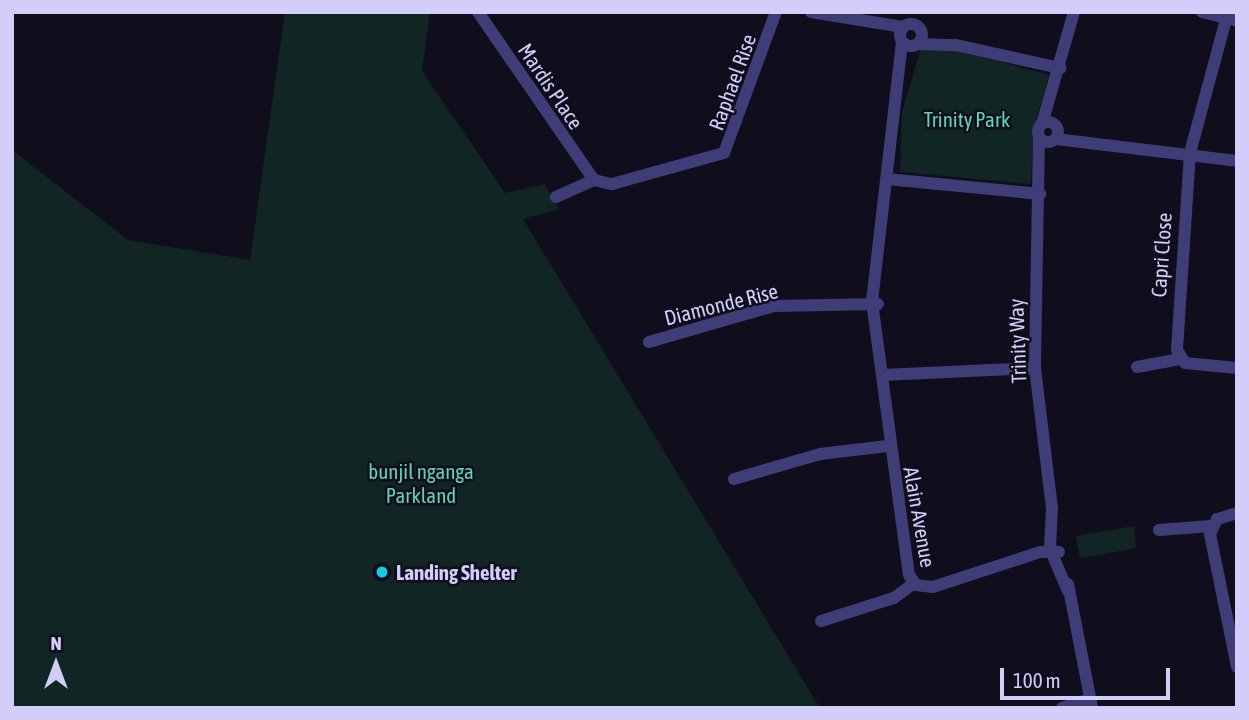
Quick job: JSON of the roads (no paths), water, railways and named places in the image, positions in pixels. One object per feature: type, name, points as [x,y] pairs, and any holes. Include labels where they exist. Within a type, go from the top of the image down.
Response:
[{"type":"street","name":"Mardis Place","points":[[478,12],[594,180]]},
{"type":"street","name":"Raphael Rise","points":[[556,197],[594,180],[612,184],[709,162],[724,153],[776,12]]},
{"type":"street","points":[[811,12],[1060,68]]},
{"type":"street","name":"Alain Avenue","points":[[911,12],[902,33],[902,78],[887,179],[882,258],[875,305],[881,346],[888,446],[914,583],[933,587],[1054,553]]},
{"type":"street","name":"Alain Avenue","points":[[902,78],[919,37],[919,12]]},
{"type":"street","name":"Trinity Way","points":[[1042,173],[1055,133],[1056,89],[1074,12]]},
{"type":"street","points":[[1202,12],[1231,22]]},
{"type":"street","name":"Capri Close","points":[[1180,359],[1177,285],[1190,153],[1231,22]]},
{"type":"street","points":[[902,33],[919,37]]},
{"type":"street","name":"Trinity Way","points":[[1056,89],[1040,130],[1042,173],[1035,368],[1052,508],[1054,553],[1068,591],[1091,704]]},
{"type":"street","points":[[1040,130],[1055,133]]},
{"type":"street","points":[[1040,130],[1237,161]]},
{"type":"street","points":[[887,179],[1040,194]]},
{"type":"street","name":"Diamonde Rise","points":[[649,342],[765,307],[875,305]]},
{"type":"street","points":[[1137,368],[1180,359],[1237,368]]},
{"type":"street","points":[[882,375],[1035,368]]},
{"type":"street","points":[[734,479],[820,454],[888,446]]},
{"type":"street","points":[[1159,530],[1211,526],[1237,513]]},
{"type":"street","points":[[1211,526],[1237,667]]},
{"type":"street","points":[[821,621],[894,598],[914,583]]},
{"type":"street","points":[[1062,708],[1091,704]]},
{"type":"place","name":"Landing Shelter","points":[[382,572]]},
{"type":"park label","name":"Trinity Park","points":[[967,119]]},
{"type":"park label","name":"bunjil nganga Parkland","points":[[421,483]]}]
